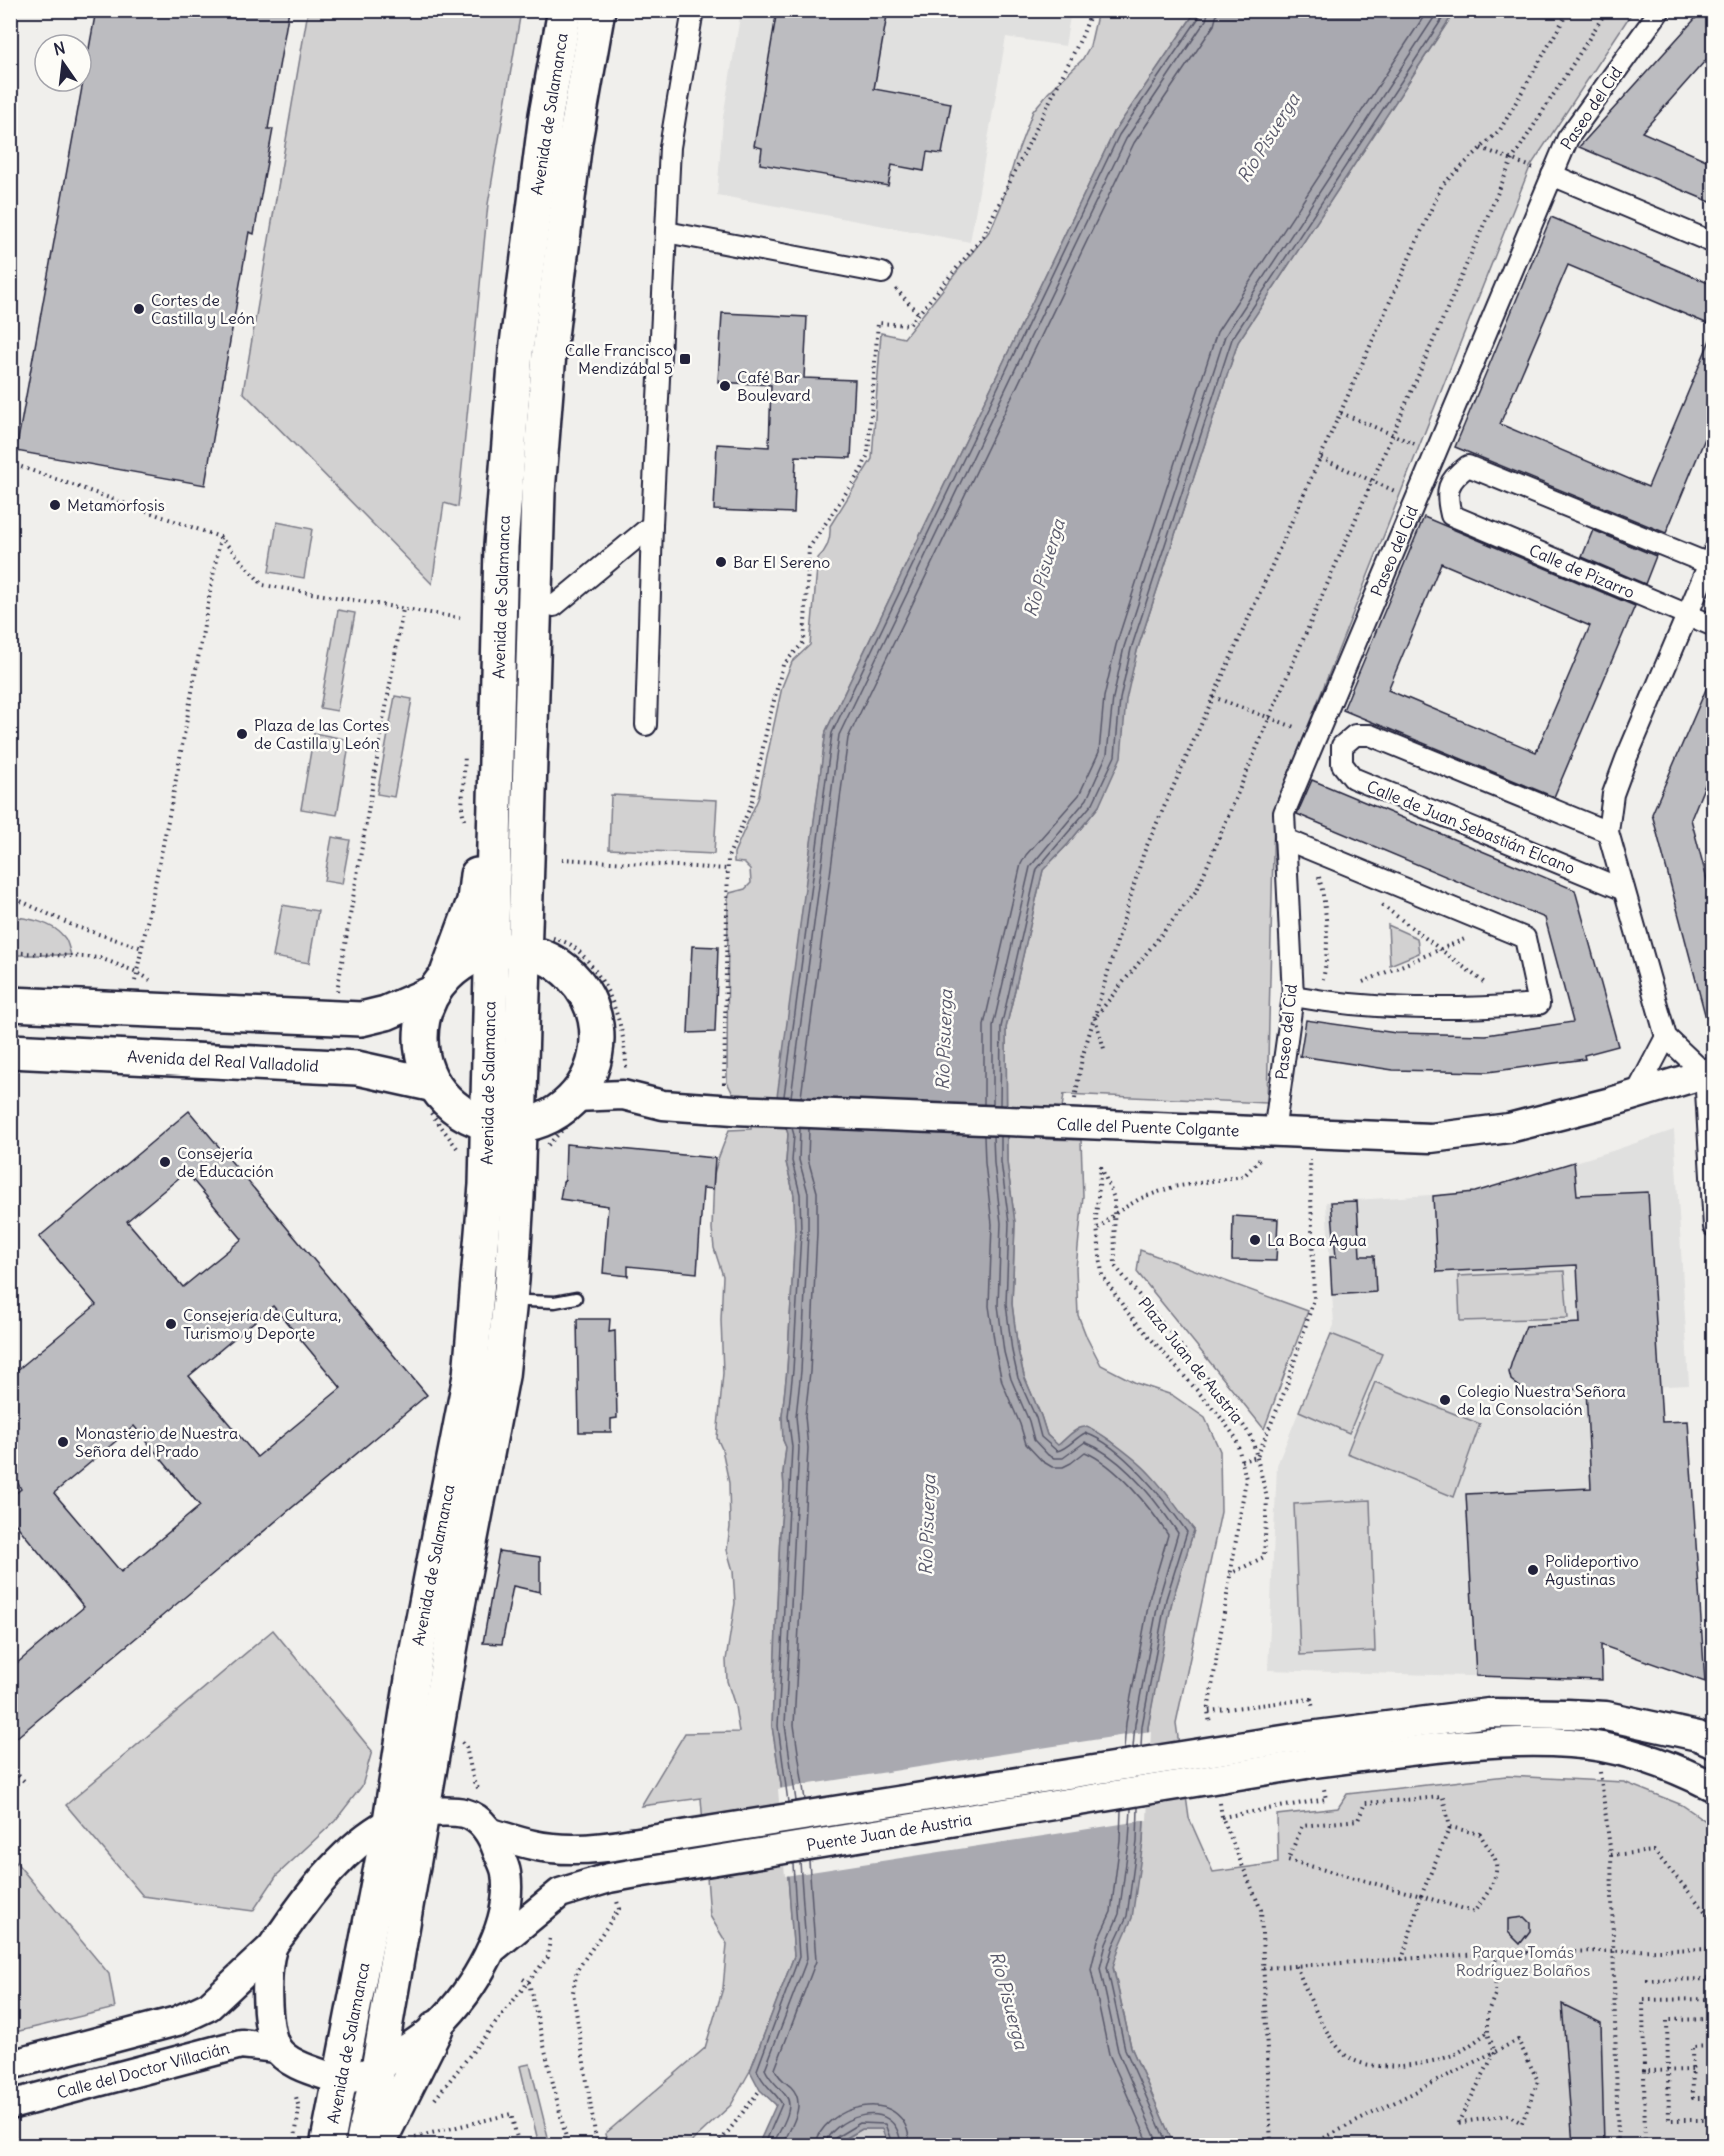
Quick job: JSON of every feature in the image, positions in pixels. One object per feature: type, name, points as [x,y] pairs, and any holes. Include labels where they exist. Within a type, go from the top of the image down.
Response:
[{"type":"highway","name":"Avenida de Salamanca","points":[[362,2145],[378,2068],[467,1558],[502,1376],[521,1298],[503,1125],[490,951],[501,546],[516,352],[546,115],[565,10]]},
{"type":"highway","name":"Avenida de Salamanca","points":[[327,2145],[390,1821],[415,1660],[470,1376],[484,1217],[503,1125],[525,950],[544,614],[538,492],[549,353],[574,141],[598,10]]},
{"type":"highway","points":[[10,1004],[361,1019],[386,1013],[439,983],[471,957],[490,951],[525,950],[548,958],[567,971],[583,988],[593,1009],[598,1032],[596,1055],[589,1077],[575,1096],[559,1110],[540,1120],[503,1125],[466,1116],[448,1103],[429,1096],[420,1044],[421,1023],[439,983],[474,901],[479,838],[495,823]]},
{"type":"highway","name":"Avenida del Real Valladolid","points":[[10,1051],[357,1068],[429,1096]]},
{"type":"highway","points":[[377,2145],[436,2028]]},
{"type":"main road","name":"Calle del Puente Colgante","points":[[575,1096],[623,1095],[663,1105],[729,1110],[1431,1138],[1509,1128],[1636,1094],[1711,1070]]},
{"type":"main road","points":[[1311,1750],[1489,1713],[1606,1716],[1708,1736]]},
{"type":"main road","points":[[1311,1750],[1407,1750],[1502,1742],[1565,1743],[1602,1747],[1652,1760],[1713,1787]]},
{"type":"main road","name":"Puente Juan de Austria","points":[[272,1947],[324,1879],[360,1842],[390,1821],[423,1812],[464,1813],[492,1833],[532,1845],[554,1848],[611,1847],[1311,1750]]},
{"type":"main road","name":"Puente Juan de Austria","points":[[492,1949],[560,1893],[623,1875],[1311,1750]]},
{"type":"main road","points":[[272,1947],[267,1983],[268,2019],[276,2048],[305,2069],[341,2080],[378,2068],[436,2028],[456,2007],[476,1980],[492,1949],[505,1906],[506,1874],[492,1833]]},
{"type":"main road","points":[[10,2065],[177,2021],[209,2006],[272,1947]]},
{"type":"main road","name":"Calle del Doctor Villacián","points":[[10,2105],[241,2044],[276,2048]]},
{"type":"street","points":[[646,725],[652,525],[670,147],[693,10]]},
{"type":"street","name":"Paseo del Cid","points":[[1274,1133],[1293,996],[1284,813],[1568,138],[1660,10]]},
{"type":"street","points":[[1552,175],[1713,243]]},
{"type":"street","points":[[666,232],[882,273]]},
{"type":"street","name":"Calle de Pizarro","points":[[1712,560],[1468,466],[1450,483],[1447,491],[1451,515],[1713,626]]},
{"type":"street","points":[[544,614],[652,525]]},
{"type":"street","points":[[1712,560],[1626,759],[1613,795],[1608,832],[1666,1038],[1711,1070],[1713,1227]]},
{"type":"street","name":"Calle de Juan Sebastián Elcano","points":[[1608,832],[1370,735],[1355,735],[1342,746],[1342,764],[1353,778],[1624,890]]},
{"type":"street","points":[[1285,839],[1525,938],[1539,1004],[1398,1009],[1293,996]]},
{"type":"street","points":[[1636,1094],[1666,1038]]},
{"type":"lane","points":[[521,1298],[555,1302],[576,1298]]},
{"type":"lane","name":"Avenida de Salamanca","points":[[467,1558],[490,1505]]},
{"type":"path","points":[[729,1110],[726,869],[728,857],[751,805],[783,665],[804,642],[809,548],[862,469],[868,454],[878,323],[909,325],[982,238],[1082,36],[1092,10]]},
{"type":"path","points":[[1070,1124],[1082,1058],[1144,852],[1442,185],[1500,130],[1569,10]]},
{"type":"path","points":[[1095,1018],[1197,890],[1269,718],[1512,160],[1607,10]]},
{"type":"path","points":[[1481,148],[1552,175]]},
{"type":"path","points":[[882,273],[918,313]]},
{"type":"path","points":[[1341,414],[1434,452]]},
{"type":"path","points":[[1320,458],[1416,500]]},
{"type":"path","points":[[10,463],[220,537],[263,585],[460,618]]},
{"type":"path","points":[[135,981],[172,801],[220,537]]},
{"type":"path","points":[[336,992],[403,608]]},
{"type":"path","points":[[1213,697],[1317,736]]},
{"type":"path","points":[[1313,851],[1324,897],[1327,965],[1318,1000]]},
{"type":"path","points":[[562,860],[726,869]]},
{"type":"path","points":[[10,896],[74,926],[142,948]]},
{"type":"path","points":[[1376,900],[1515,1005]]},
{"type":"path","points":[[1363,982],[1497,926]]},
{"type":"path","points":[[549,928],[553,938],[570,944],[594,967],[609,994],[626,1058],[626,1076]]},
{"type":"path","points":[[1095,1018],[1105,1052]]},
{"type":"path","name":"Avenida de Salamanca","points":[[429,1096],[435,1117],[457,1146],[458,1154]]},
{"type":"path","points":[[1211,1735],[1209,1711],[1246,1479],[1241,1461],[1236,1438],[1218,1414],[1128,1313],[1102,1275],[1097,1229],[1114,1214],[1141,1198],[1173,1187],[1244,1176],[1259,1162],[1274,1133],[1310,1152],[1314,1299],[1286,1388],[1257,1458],[1241,1461]]},
{"type":"path","name":"Plaza Juan de Austria","points":[[1097,1229],[1101,1166],[1114,1198],[1115,1266],[1231,1407],[1252,1438],[1267,1498],[1264,1557],[1230,1574]]},
{"type":"path","points":[[1209,1711],[1311,1700],[1311,1750],[1326,1799],[1222,1817]]},
{"type":"path","points":[[10,1767],[27,1784]]},
{"type":"path","points":[[1599,1767],[1611,1855],[1618,2145]]},
{"type":"path","points":[[1219,1794],[1222,1817],[1261,1910],[1271,2145]]},
{"type":"path","points":[[1402,1960],[1421,1896],[1450,1827],[1443,1797],[1365,1803],[1359,1820],[1302,1826],[1288,1860],[1421,1896],[1474,1912],[1488,1895],[1494,1875],[1495,1860],[1480,1834],[1450,1827]]},
{"type":"path","points":[[1611,1855],[1654,1851],[1712,1919],[1713,1930]]},
{"type":"path","points":[[597,2145],[573,1992],[577,1970],[619,1908],[623,1875]]},
{"type":"path","points":[[430,2105],[548,1957],[550,1928]]},
{"type":"path","points":[[1263,1968],[1496,1953],[1713,1949]]},
{"type":"path","points":[[1308,2145],[1495,2052],[1518,2040],[1538,2081],[1522,2123],[1508,2115],[1457,2123],[1495,2052],[1488,2032],[1488,2011],[1495,1995],[1496,1953]]},
{"type":"path","points":[[1296,1966],[1318,2017],[1343,2054],[1364,2064],[1415,2066],[1455,2054],[1488,2032]]},
{"type":"path","points":[[1646,1980],[1713,1978]]},
{"type":"path","points":[[523,1979],[529,1983],[568,2145]]},
{"type":"path","points":[[1713,1999],[1643,2000],[1645,2145],[1713,2144]]},
{"type":"path","points":[[1713,2019],[1667,2020],[1669,2120],[1713,2120]]},
{"type":"path","points":[[1713,2046],[1692,2047],[1693,2098],[1713,2098]]},
{"type":"path","points":[[1644,2071],[1692,2070]]},
{"type":"path","points":[[717,2145],[760,2090]]},
{"type":"path","points":[[294,2091],[299,2108],[294,2145]]},
{"type":"path","points":[[413,2137],[511,2114],[519,2145]]},
{"type":"shaded area","points":[[741,11],[777,11],[767,69],[860,85],[765,87],[754,146],[762,148],[760,164],[888,186],[892,165],[924,171],[927,152],[942,154],[951,103],[874,89],[888,11],[1071,11],[1065,46],[1006,37],[970,242],[717,195],[723,117]]},
{"type":"shaded area","name":"Colegio Nuestra Señora de la Consolación","points":[[1674,1130],[1689,1385],[1587,1390],[1602,1680],[1268,1670],[1277,1465],[1334,1325],[1326,1202],[1475,1192]]},
{"type":"green space","points":[[308,11],[521,11],[488,204],[458,507],[444,503],[432,584],[243,392]]},
{"type":"green space","points":[[1098,11],[1196,11],[1114,132],[826,731],[778,1097],[788,1134],[786,1162],[794,1195],[795,1233],[782,1416],[783,1440],[786,1447],[772,1726],[781,1784],[794,1956],[750,2071],[731,2105],[688,2145],[608,2145],[605,2134],[705,2048],[723,1988],[727,1944],[710,1916],[701,1798],[641,1806],[685,1733],[739,1732],[735,1706],[727,1681],[726,1660],[735,1603],[733,1571],[727,1550],[730,1527],[729,1483],[722,1449],[717,1438],[723,1373],[721,1320],[723,1276],[714,1248],[712,1229],[714,1174],[729,1130],[751,1129],[751,1095],[733,1094],[727,1082],[728,898],[730,893],[745,889],[751,883],[750,869],[744,863],[734,862],[734,853],[758,799],[782,687],[792,662],[810,645],[818,558],[828,544],[830,526],[872,459],[881,333],[904,338],[991,229],[1033,111],[1082,60],[1090,46]]},
{"type":"green space","name":"Parque Tomás Rodríguez Bolaños","points":[[1455,11],[1633,11],[1530,167],[1274,812],[1267,1103],[1064,1094],[1062,1108],[1048,1110],[1046,1139],[1081,1140],[1083,1196],[1076,1268],[1078,1315],[1101,1365],[1136,1383],[1172,1395],[1205,1418],[1220,1451],[1221,1512],[1176,1723],[1189,1818],[1213,1872],[1278,1863],[1277,1815],[1338,1808],[1347,1794],[1506,1776],[1624,1782],[1682,1805],[1713,1826],[1713,2145],[1174,2145],[1131,2047],[1113,1966],[1143,1842],[1148,1727],[1159,1663],[1172,1601],[1194,1530],[1148,1472],[1111,1441],[1089,1427],[1071,1434],[1058,1446],[1047,1435],[1024,1376],[1012,1304],[1015,1223],[1007,1162],[1006,1028],[1043,870],[1099,806],[1137,651],[1238,342]]},
{"type":"green space","points":[[277,522],[312,529],[304,578],[269,572]]},
{"type":"green space","points":[[338,610],[355,613],[337,711],[320,708]]},
{"type":"green space","points":[[395,696],[412,699],[394,797],[377,794]]},
{"type":"green space","points":[[314,733],[350,740],[337,815],[301,809]]},
{"type":"green space","points":[[611,795],[717,800],[714,854],[609,849]]},
{"type":"green space","points":[[332,837],[350,840],[342,884],[324,881]]},
{"type":"green space","points":[[282,905],[318,911],[309,963],[273,957]]},
{"type":"green space","points":[[10,916],[47,924],[65,939],[71,955],[11,955]]},
{"type":"green space","points":[[1388,925],[1417,938],[1419,953],[1390,965]]},
{"type":"green space","points":[[1140,1250],[1308,1311],[1264,1429],[1137,1272]]},
{"type":"green space","points":[[1564,1271],[1568,1318],[1460,1321],[1458,1276]]},
{"type":"green space","points":[[1331,1334],[1382,1354],[1349,1433],[1299,1411]]},
{"type":"green space","points":[[1375,1382],[1480,1424],[1454,1497],[1347,1453]]},
{"type":"green space","points":[[1370,1500],[1375,1651],[1300,1655],[1294,1504]]},
{"type":"green space","points":[[273,1630],[372,1751],[362,1786],[335,1821],[277,1875],[253,1911],[143,1896],[66,1805]]},
{"type":"green space","points":[[10,1855],[109,1974],[115,2008],[11,2033]]},
{"type":"green space","points":[[530,2064],[550,2145],[539,2145],[520,2066]]},
{"type":"green space","points":[[862,2129],[882,2129],[888,2145],[834,2146]]},
{"type":"water","name":"Río Pisuerga","points":[[1196,11],[1455,11],[1238,342],[1137,651],[1126,700],[1121,757],[1099,806],[1043,870],[1006,1028],[1007,1162],[1015,1223],[1012,1304],[1024,1376],[1047,1435],[1058,1445],[1073,1432],[1084,1427],[1107,1438],[1148,1472],[1194,1530],[1172,1601],[1148,1727],[1143,1842],[1132,1918],[1113,1967],[1131,2047],[1174,2145],[888,2145],[882,2129],[862,2129],[834,2145],[758,2145],[776,2105],[760,2090],[750,2071],[794,1956],[781,1784],[772,1726],[786,1447],[783,1440],[782,1416],[795,1233],[794,1195],[786,1162],[788,1134],[777,1097],[826,731],[1114,132]]},
{"type":"pier","points":[[1151,1731],[1147,1820],[785,1876],[778,1789]]},
{"type":"building","name":"Cortes de Castilla y León","points":[[96,10],[289,10],[268,129],[273,129],[254,234],[249,232],[205,485],[16,451],[81,93],[93,93],[92,33]]},
{"type":"building","points":[[777,10],[888,10],[874,89],[951,103],[942,154],[927,152],[924,171],[892,165],[888,186],[760,164],[762,148],[754,146]]},
{"type":"building","points":[[1703,10],[1713,10],[1713,52],[1642,132],[1713,163],[1713,203],[1579,147]]},
{"type":"building","points":[[1551,217],[1713,285],[1713,326],[1568,265],[1500,424],[1648,487],[1713,333],[1713,419],[1666,533],[1455,447]]},
{"type":"building","points":[[722,313],[807,317],[804,378],[855,380],[851,458],[796,456],[794,513],[714,510],[717,444],[769,447],[771,385],[718,382]]},
{"type":"building","points":[[1424,517],[1635,606],[1554,797],[1343,710]],"holes":[[[1441,563],[1590,626],[1536,752],[1388,690]]]},
{"type":"building","points":[[1593,530],[1656,556],[1645,584],[1582,557]]},
{"type":"building","points":[[1713,673],[1713,765],[1691,819],[1713,902],[1713,1021],[1707,1022],[1652,814]]},
{"type":"building","points":[[1312,780],[1575,890],[1618,1046],[1584,1055],[1585,1059],[1488,1072],[1393,1070],[1300,1056],[1306,1020],[1396,1033],[1486,1035],[1573,1022],[1545,918],[1297,814]]},
{"type":"building","points":[[692,946],[718,947],[715,1032],[688,1033]]},
{"type":"building","name":"Monasterio de Nuestra Señora del Prado","points":[[189,1111],[427,1395],[10,1743],[10,1669],[84,1607],[10,1517],[10,1498],[21,1489],[12,1472],[13,1465],[10,1462],[10,1376],[96,1305],[39,1237]],"holes":[[[186,1172],[242,1239],[183,1287],[127,1221]],[[273,1306],[341,1388],[257,1457],[189,1376]],[[134,1426],[200,1506],[121,1572],[54,1493]]]},
{"type":"building","points":[[566,1144],[715,1158],[713,1189],[703,1188],[697,1273],[628,1266],[628,1276],[603,1273],[608,1206],[560,1199],[565,1180]]},
{"type":"building","points":[[1574,1162],[1577,1195],[1648,1192],[1662,1422],[1688,1421],[1705,1682],[1601,1645],[1602,1680],[1476,1676],[1466,1494],[1591,1488],[1586,1389],[1557,1390],[1551,1400],[1542,1393],[1530,1395],[1511,1380],[1509,1372],[1526,1326],[1580,1323],[1577,1265],[1437,1272],[1433,1196],[1475,1192]]},
{"type":"building","points":[[1357,1201],[1360,1256],[1374,1256],[1376,1292],[1332,1295],[1330,1257],[1336,1257],[1331,1202]]},
{"type":"building","name":"La Boca Agua","points":[[1233,1216],[1278,1219],[1276,1261],[1232,1260]]},
{"type":"building","points":[[577,1319],[610,1319],[609,1332],[615,1331],[617,1418],[611,1419],[611,1432],[579,1432]]},
{"type":"building","points":[[499,1551],[540,1557],[540,1592],[513,1586],[502,1644],[483,1643]]},
{"type":"building","points":[[1524,1917],[1530,1923],[1530,1931],[1520,1944],[1508,1932],[1508,1919]]},
{"type":"building","points":[[1562,2004],[1601,2023],[1604,2145],[1573,2145]]},
{"type":"place","name":"Cortes de Castilla y León","points":[[139,309]]},
{"type":"place","name":"Calle Francisco Mendizábal 5","points":[[685,359]]},
{"type":"place","name":"Café Bar Boulevard","points":[[725,386]]},
{"type":"place","name":"Metamorfosis","points":[[55,505]]},
{"type":"place","name":"Bar El Sereno","points":[[721,562]]},
{"type":"place","name":"Plaza de las Cortes de Castilla y León","points":[[242,734]]},
{"type":"place","name":"Consejería de Educación","points":[[165,1162]]},
{"type":"place","name":"La Boca Agua","points":[[1255,1240]]},
{"type":"place","name":"Consejería de Cultura, Turismo y Deporte","points":[[171,1324]]},
{"type":"place","name":"Colegio Nuestra Señora de la Consolación","points":[[1445,1400]]},
{"type":"place","name":"Monasterio de Nuestra Señora del Prado","points":[[63,1442]]},
{"type":"place","name":"Polideportivo Agustinas","points":[[1533,1570]]}]
